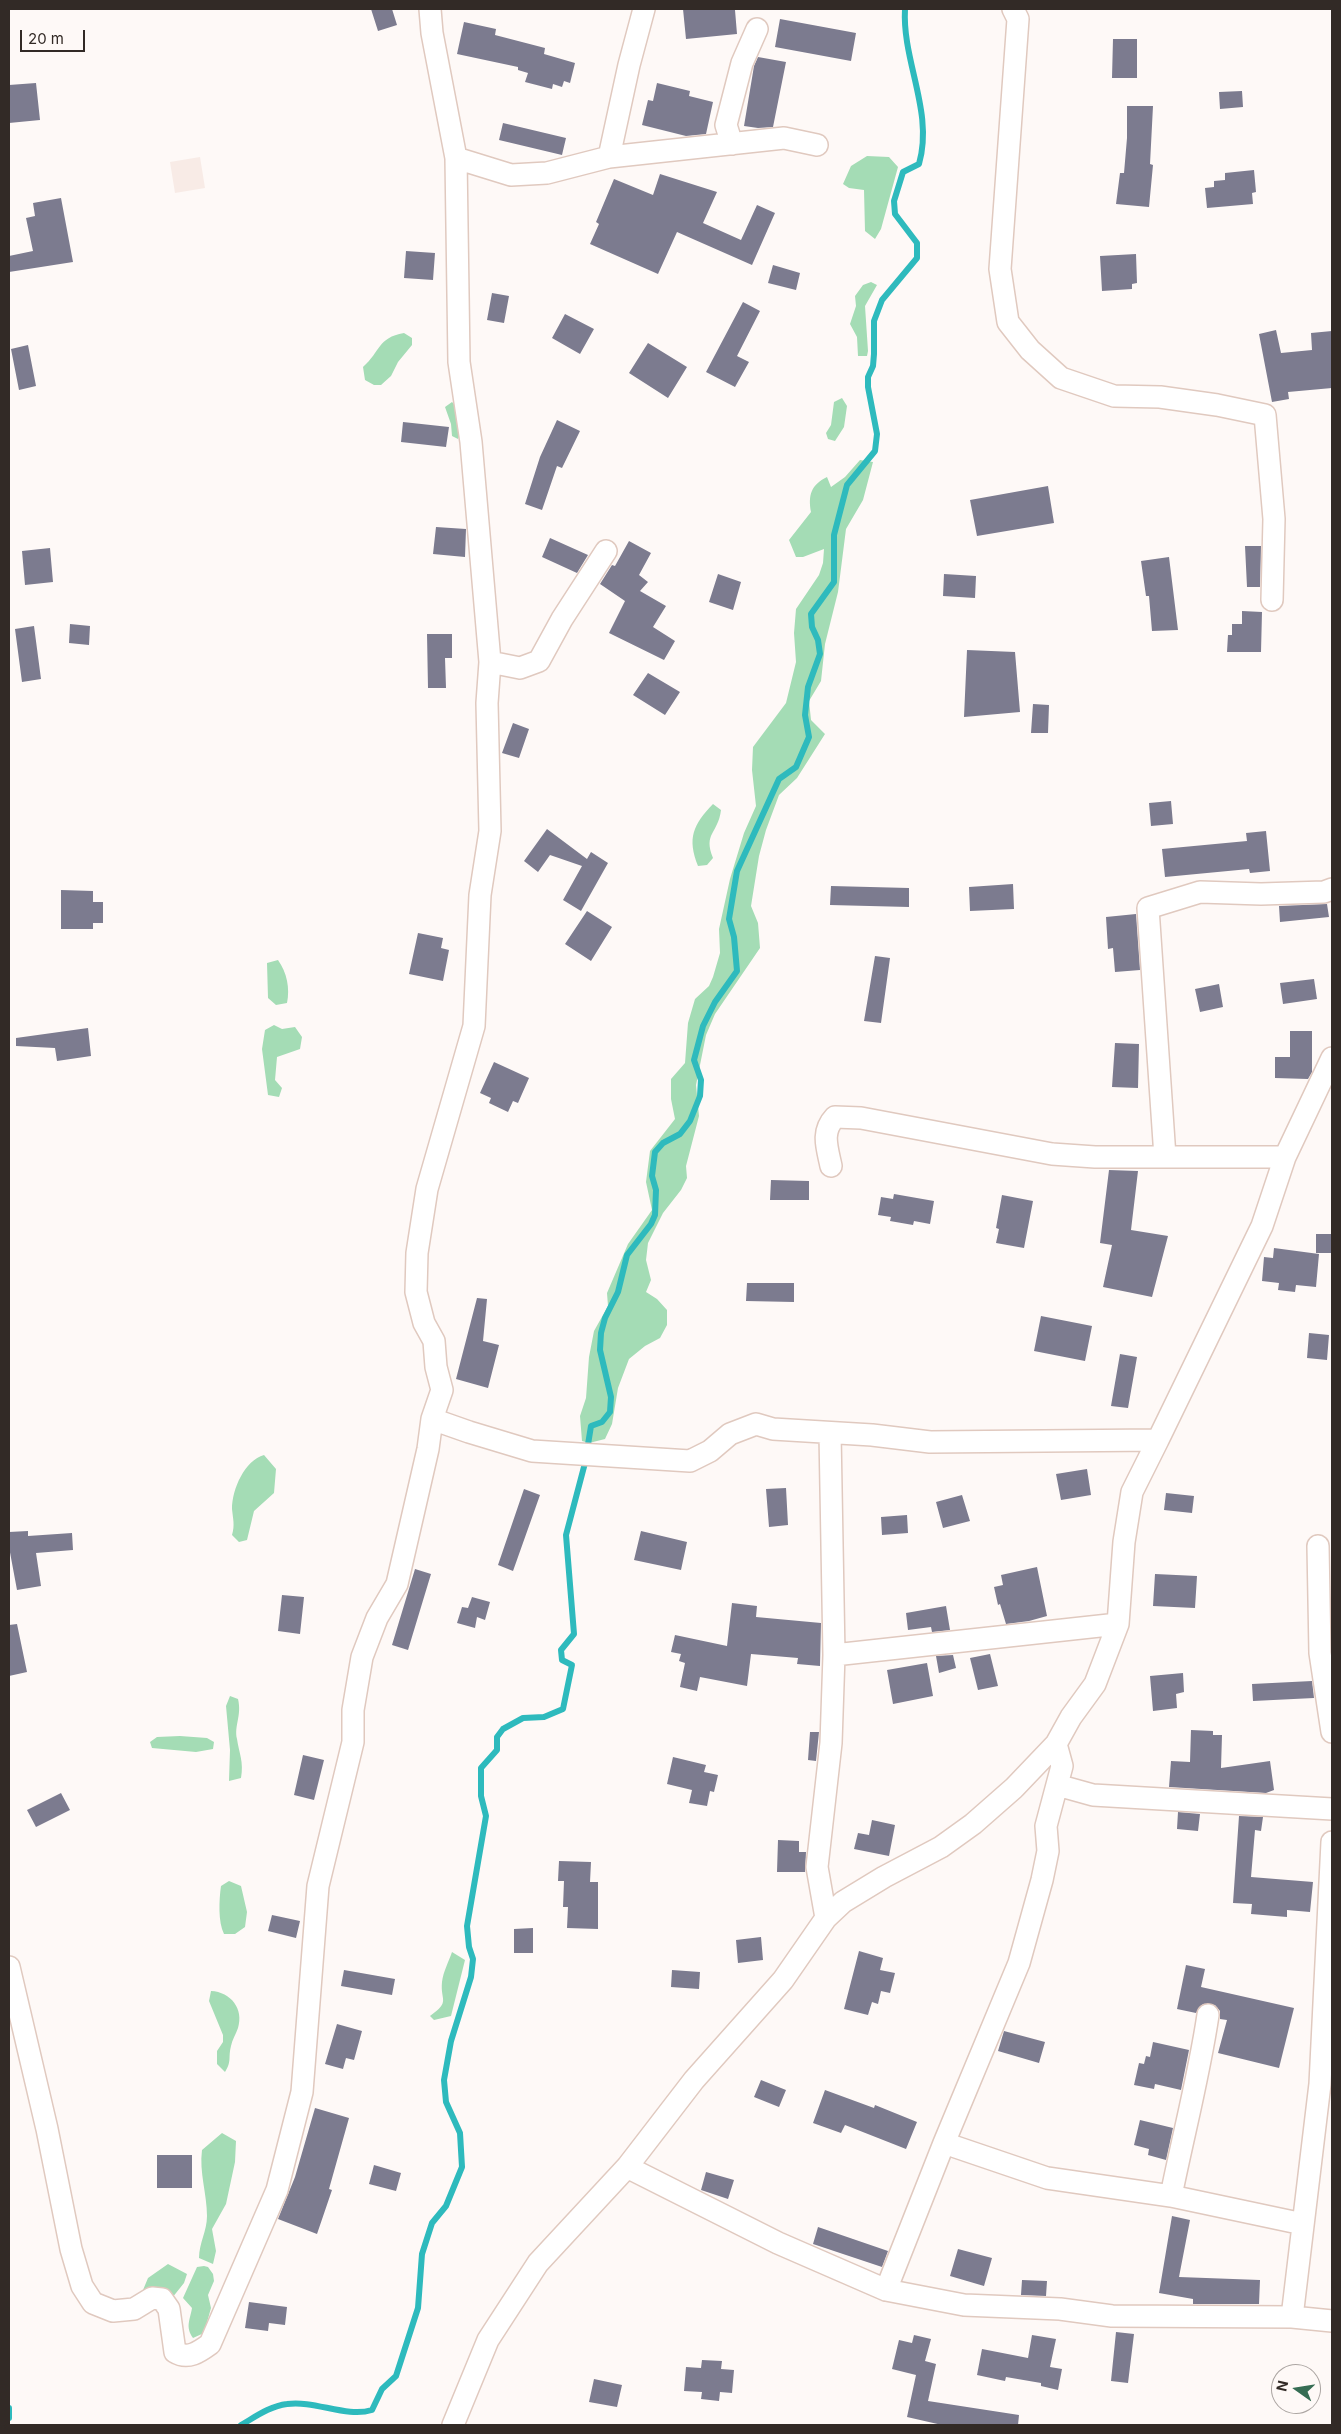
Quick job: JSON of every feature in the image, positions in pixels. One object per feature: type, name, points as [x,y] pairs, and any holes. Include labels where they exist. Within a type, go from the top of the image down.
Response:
[{"type":"street","points":[[9,1967],[47,2129],[71,2249],[82,2286],[92,2302],[113,2311],[134,2309],[152,2298],[162,2299],[169,2310],[175,2352],[188,2356],[201,2351],[210,2344],[277,2190],[302,2092],[318,1886],[353,1742],[353,1710],[362,1657],[377,1618],[396,1584],[428,1450],[432,1419],[442,1390],[436,1367],[434,1341],[424,1323],[416,1292],[417,1253],[427,1189],[474,1026],[480,895],[490,831],[487,703],[490,662],[471,442],[459,362],[456,158],[432,33],[430,9]]},
{"type":"street","points":[[610,157],[629,65],[644,9]]},
{"type":"street","points":[[1013,9],[1018,18],[1000,269],[1008,322],[1030,350],[1061,378],[1114,396],[1160,397],[1217,405],[1265,415],[1265,435],[1274,519],[1272,600]]},
{"type":"street","points":[[732,144],[726,125],[742,63],[757,29]]},
{"type":"street","points":[[456,158],[511,174],[547,173],[610,157],[784,138],[817,145]]},
{"type":"street","points":[[490,662],[520,668],[539,661],[562,619],[606,551]]},
{"type":"street","points":[[1165,1157],[1161,1069],[1148,908],[1200,892],[1262,894],[1332,889]]},
{"type":"street","points":[[453,2425],[488,2340],[538,2262],[626,2167],[694,2080],[783,1980],[826,1918],[843,1902],[884,1877],[941,1847],[973,1824],[1014,1788],[1056,1744],[1071,1717],[1095,1684],[1118,1624],[1124,1542],[1132,1492],[1262,1226],[1285,1158],[1332,1058]]},
{"type":"street","points":[[831,1166],[825,1137],[828,1124],[835,1117],[861,1118],[1052,1154],[1285,1158]]},
{"type":"street","points":[[432,1419],[532,1451],[614,1454],[690,1460],[710,1451],[730,1434],[756,1424],[773,1429],[872,1435],[930,1442],[1158,1440]]},
{"type":"street","points":[[826,1918],[817,1867],[831,1743],[834,1655],[830,1433]]},
{"type":"street","points":[[1318,1546],[1320,1653],[1332,1732]]},
{"type":"street","points":[[834,1655],[1118,1624]]},
{"type":"street","points":[[886,2290],[944,2143],[1019,1964],[1048,1851],[1046,1826],[1062,1766],[1056,1744]]},
{"type":"street","points":[[1057,1785],[1093,1795],[1332,1809]]},
{"type":"street","points":[[1292,2316],[1320,2084],[1332,1842]]},
{"type":"street","points":[[1171,2196],[1191,2099],[1200,2073],[1208,2015]]},
{"type":"street","points":[[944,2143],[1047,2178],[1171,2196],[1303,2224]]},
{"type":"street","points":[[626,2167],[778,2243],[886,2290],[964,2305],[1060,2309],[1112,2316],[1292,2316],[1332,2321]]},
{"type":"shaded area","points":[[200,157],[205,188],[175,193],[170,162]]},
{"type":"green space","points":[[867,156],[889,157],[898,167],[881,229],[875,239],[865,231],[864,190],[849,188],[843,184],[851,166]]},
{"type":"green space","points":[[871,282],[877,285],[865,306],[868,351],[867,356],[858,356],[857,337],[850,324],[856,306],[855,296],[863,285]]},
{"type":"green space","points":[[404,333],[412,338],[412,345],[398,362],[391,376],[381,385],[374,385],[365,380],[363,367],[380,346],[389,338]]},
{"type":"green space","points":[[842,398],[847,406],[844,427],[835,441],[828,439],[826,433],[831,425],[834,402]]},
{"type":"green space","points":[[452,402],[457,407],[461,432],[458,439],[452,436],[451,424],[445,407]]},
{"type":"green space","points":[[860,460],[873,462],[863,500],[846,529],[838,592],[825,644],[821,681],[809,701],[811,720],[825,734],[797,778],[779,795],[766,830],[759,856],[751,906],[758,923],[760,948],[715,1014],[706,1035],[696,1085],[699,1116],[686,1166],[687,1178],[681,1190],[663,1213],[648,1243],[646,1260],[651,1280],[646,1292],[657,1299],[667,1310],[667,1325],[660,1338],[645,1346],[629,1359],[618,1388],[612,1424],[605,1439],[589,1443],[582,1441],[580,1416],[586,1398],[589,1357],[594,1331],[608,1306],[607,1293],[628,1244],[652,1210],[646,1182],[650,1151],[675,1119],[671,1099],[671,1079],[685,1063],[688,1023],[695,999],[709,986],[713,977],[720,953],[719,929],[730,879],[744,833],[756,806],[752,770],[753,747],[786,703],[796,662],[794,633],[796,609],[819,575],[823,563],[824,549],[803,557],[796,557],[789,540],[811,512],[810,500],[812,491],[817,483],[827,477],[831,487],[845,477]]},
{"type":"green space","points":[[713,804],[721,810],[710,838],[710,850],[713,858],[707,865],[698,866],[693,847],[694,832],[701,819]]},
{"type":"green space","points":[[278,960],[286,975],[288,992],[287,1003],[276,1005],[268,998],[267,963]]},
{"type":"green space","points":[[274,1025],[282,1029],[295,1027],[302,1037],[300,1049],[277,1057],[275,1080],[282,1088],[279,1097],[268,1095],[262,1049],[265,1030]]},
{"type":"green space","points":[[264,1455],[276,1469],[274,1493],[254,1511],[247,1540],[239,1542],[232,1535],[234,1525],[232,1509],[234,1493],[246,1469],[257,1458]]},
{"type":"green space","points":[[230,1696],[238,1699],[239,1710],[236,1734],[242,1767],[241,1778],[229,1781],[230,1750],[226,1706]]},
{"type":"green space","points":[[157,1737],[207,1738],[214,1742],[213,1749],[196,1752],[152,1748],[150,1742]]},
{"type":"green space","points":[[229,1881],[241,1886],[247,1912],[245,1927],[235,1934],[224,1934],[220,1917],[221,1886]]},
{"type":"green space","points":[[452,1952],[465,1960],[451,2016],[434,2020],[430,2016],[442,2004],[443,1978]]},
{"type":"green space","points":[[211,1991],[230,1998],[239,2014],[238,2028],[225,2072],[217,2064],[217,2051],[223,2042],[223,2035],[209,2001]]},
{"type":"green space","points":[[222,2133],[236,2141],[235,2162],[226,2204],[212,2229],[216,2251],[213,2264],[199,2258],[207,2216],[201,2158],[202,2150]]},
{"type":"green space","points":[[168,2264],[187,2274],[184,2283],[172,2298],[147,2296],[143,2290],[148,2278]]},
{"type":"green space","points":[[197,2267],[208,2267],[213,2274],[214,2281],[208,2295],[211,2308],[204,2333],[193,2338],[189,2330],[192,2308],[183,2298]]},
{"type":"building","points":[[371,9],[392,9],[397,25],[378,31]]},
{"type":"building","points":[[683,9],[735,10],[737,34],[686,39]]},
{"type":"building","points":[[780,19],[856,33],[851,61],[775,47]]},
{"type":"building","points":[[464,22],[496,29],[495,35],[545,48],[544,54],[575,63],[570,83],[564,81],[562,87],[553,84],[552,89],[525,82],[528,73],[518,70],[518,67],[457,54]]},
{"type":"building","points":[[1113,39],[1137,39],[1137,78],[1112,78]]},
{"type":"building","points":[[758,57],[786,62],[773,127],[758,128],[744,126],[754,66]]},
{"type":"building","points":[[36,83],[40,120],[9,123],[9,85]]},
{"type":"building","points":[[657,83],[690,91],[689,96],[713,102],[706,134],[686,136],[642,125],[648,100],[653,101]]},
{"type":"building","points":[[1242,91],[1243,107],[1220,109],[1219,92]]},
{"type":"building","points":[[1127,106],[1153,106],[1150,164],[1153,165],[1149,207],[1116,204],[1120,173],[1124,173]]},
{"type":"building","points":[[503,123],[566,138],[562,155],[499,140]]},
{"type":"building","points":[[1254,170],[1256,192],[1252,193],[1253,204],[1207,208],[1205,188],[1214,187],[1214,181],[1225,180],[1225,173]]},
{"type":"building","points":[[660,174],[717,192],[703,223],[741,240],[757,205],[775,213],[752,265],[677,232],[658,274],[590,244],[599,224],[596,222],[614,179],[653,195]]},
{"type":"building","points":[[61,198],[73,262],[9,272],[9,256],[33,251],[26,218],[35,216],[33,203]]},
{"type":"building","points":[[406,251],[435,253],[433,280],[404,278]]},
{"type":"building","points":[[1136,254],[1137,283],[1132,284],[1132,289],[1102,291],[1100,256]]},
{"type":"building","points":[[773,265],[800,273],[796,290],[768,283]]},
{"type":"building","points":[[492,293],[509,296],[504,323],[487,320]]},
{"type":"building","points":[[743,302],[760,311],[737,356],[749,362],[735,387],[706,372]]},
{"type":"building","points":[[565,314],[594,329],[580,354],[552,338]]},
{"type":"building","points":[[1276,330],[1281,353],[1312,350],[1311,333],[1332,331],[1332,388],[1288,392],[1289,399],[1272,402],[1259,334]]},
{"type":"building","points":[[648,343],[687,367],[668,398],[629,373]]},
{"type":"building","points":[[28,345],[36,386],[19,390],[11,349]]},
{"type":"building","points":[[557,420],[580,431],[562,468],[557,466],[542,510],[525,504],[540,457]]},
{"type":"building","points":[[403,422],[449,427],[446,447],[401,442]]},
{"type":"building","points":[[1048,486],[1054,523],[977,536],[970,500]]},
{"type":"building","points":[[436,527],[466,529],[465,557],[433,554]]},
{"type":"building","points":[[550,538],[588,555],[577,573],[542,557]]},
{"type":"building","points":[[629,541],[651,553],[639,575],[648,582],[640,591],[666,606],[653,627],[675,641],[664,660],[609,633],[625,601],[600,584],[612,565],[615,566]]},
{"type":"building","points":[[1245,546],[1261,546],[1260,587],[1247,587]]},
{"type":"building","points":[[50,548],[53,582],[25,585],[22,551]]},
{"type":"building","points":[[1169,557],[1178,630],[1152,631],[1149,596],[1146,596],[1141,561]]},
{"type":"building","points":[[718,574],[741,582],[733,610],[709,602]]},
{"type":"building","points":[[944,574],[976,576],[975,598],[943,596]]},
{"type":"building","points":[[1242,611],[1262,612],[1261,652],[1227,652],[1228,635],[1232,635],[1232,624],[1242,624]]},
{"type":"building","points":[[70,624],[90,626],[89,645],[69,643]]},
{"type":"building","points":[[34,626],[41,679],[22,682],[15,629]]},
{"type":"building","points":[[427,634],[452,634],[452,658],[445,658],[446,688],[428,688]]},
{"type":"building","points":[[967,650],[1015,652],[1020,712],[964,717]]},
{"type":"building","points":[[648,673],[680,692],[665,715],[633,695]]},
{"type":"building","points":[[1033,704],[1049,705],[1048,733],[1031,733]]},
{"type":"building","points":[[513,723],[529,729],[519,758],[502,753]]},
{"type":"building","points":[[1171,801],[1173,824],[1151,826],[1149,803]]},
{"type":"building","points":[[547,829],[587,859],[591,852],[608,863],[581,911],[563,900],[582,866],[550,855],[538,872],[524,861]]},
{"type":"building","points":[[1266,831],[1270,871],[1250,873],[1249,869],[1165,877],[1162,849],[1247,841],[1246,833]]},
{"type":"building","points":[[1013,884],[1014,909],[970,911],[969,887]]},
{"type":"building","points":[[831,886],[909,888],[909,907],[830,905]]},
{"type":"building","points":[[61,890],[93,891],[93,902],[103,902],[103,923],[93,923],[93,929],[61,929]]},
{"type":"building","points":[[1327,904],[1329,917],[1280,922],[1279,906]]},
{"type":"building","points":[[587,911],[612,927],[591,961],[565,944]]},
{"type":"building","points":[[1136,914],[1140,970],[1115,972],[1113,948],[1108,949],[1106,917]]},
{"type":"building","points":[[418,933],[443,938],[441,948],[449,950],[443,981],[409,974]]},
{"type":"building","points":[[875,956],[890,958],[881,1023],[864,1021]]},
{"type":"building","points":[[1314,979],[1317,999],[1283,1004],[1280,983]]},
{"type":"building","points":[[1219,984],[1223,1007],[1200,1012],[1195,989]]},
{"type":"building","points":[[88,1028],[91,1056],[57,1061],[55,1048],[16,1046],[16,1038]]},
{"type":"building","points":[[1290,1031],[1312,1031],[1312,1072],[1308,1079],[1275,1078],[1275,1057],[1290,1057]]},
{"type":"building","points":[[1115,1043],[1139,1044],[1138,1088],[1112,1087]]},
{"type":"building","points":[[494,1062],[529,1078],[518,1103],[513,1101],[508,1112],[489,1103],[491,1098],[480,1093]]},
{"type":"building","points":[[1109,1170],[1138,1171],[1131,1230],[1168,1236],[1152,1297],[1103,1287],[1112,1245],[1100,1243]]},
{"type":"building","points":[[771,1180],[809,1181],[809,1200],[770,1200]]},
{"type":"building","points":[[894,1194],[934,1201],[930,1224],[914,1221],[913,1225],[890,1221],[891,1217],[878,1215],[881,1197],[893,1199]]},
{"type":"building","points":[[1002,1195],[1033,1201],[1024,1248],[996,1243],[999,1229],[996,1228]]},
{"type":"building","points":[[1316,1234],[1332,1234],[1332,1253],[1316,1253]]},
{"type":"building","points":[[1274,1248],[1319,1254],[1316,1287],[1296,1285],[1295,1292],[1278,1290],[1279,1283],[1262,1281],[1264,1257],[1273,1258]]},
{"type":"building","points":[[747,1283],[794,1283],[794,1302],[746,1301]]},
{"type":"building","points":[[477,1298],[487,1299],[483,1341],[499,1345],[488,1388],[456,1379]]},
{"type":"building","points":[[1041,1316],[1092,1326],[1085,1361],[1034,1351]]},
{"type":"building","points":[[1309,1333],[1329,1335],[1327,1360],[1307,1358]]},
{"type":"building","points":[[1120,1354],[1137,1357],[1128,1408],[1111,1406]]},
{"type":"building","points":[[1087,1469],[1091,1495],[1061,1500],[1056,1474]]},
{"type":"building","points":[[786,1488],[788,1525],[769,1527],[766,1489]]},
{"type":"building","points":[[524,1489],[540,1495],[513,1571],[498,1565]]},
{"type":"building","points":[[1166,1493],[1194,1496],[1192,1513],[1164,1510]]},
{"type":"building","points":[[962,1495],[970,1521],[943,1528],[936,1502]]},
{"type":"building","points":[[907,1515],[908,1533],[882,1535],[881,1517]]},
{"type":"building","points":[[28,1531],[28,1536],[72,1533],[73,1550],[36,1553],[41,1586],[17,1590],[9,1547],[9,1532]]},
{"type":"building","points":[[641,1531],[687,1542],[681,1570],[634,1560]]},
{"type":"building","points":[[1037,1567],[1047,1616],[1006,1624],[1000,1604],[998,1605],[994,1587],[1003,1585],[1001,1575]]},
{"type":"building","points":[[415,1569],[431,1574],[408,1650],[392,1645]]},
{"type":"building","points":[[1155,1574],[1197,1576],[1195,1608],[1153,1606]]},
{"type":"building","points":[[282,1595],[304,1597],[300,1634],[278,1631]]},
{"type":"building","points":[[472,1597],[490,1602],[485,1620],[477,1617],[475,1628],[457,1623],[462,1607],[468,1608]]},
{"type":"building","points":[[732,1603],[757,1606],[756,1617],[821,1623],[820,1666],[797,1664],[798,1658],[751,1654],[747,1686],[700,1677],[697,1691],[680,1687],[685,1663],[679,1661],[681,1654],[671,1652],[675,1635],[727,1646]]},
{"type":"building","points":[[946,1606],[950,1630],[932,1632],[931,1627],[908,1630],[906,1613]]},
{"type":"building","points":[[17,1624],[27,1672],[9,1676],[9,1625]]},
{"type":"building","points":[[990,1654],[998,1686],[978,1690],[970,1658]]},
{"type":"building","points":[[953,1655],[956,1668],[939,1673],[936,1656]]},
{"type":"building","points":[[927,1663],[933,1696],[893,1704],[887,1670]]},
{"type":"building","points":[[1183,1673],[1184,1692],[1176,1694],[1177,1708],[1153,1711],[1150,1676]]},
{"type":"building","points":[[1312,1681],[1314,1698],[1253,1701],[1252,1684]]},
{"type":"building","points":[[1191,1730],[1213,1731],[1213,1735],[1222,1735],[1221,1768],[1270,1761],[1274,1790],[1266,1793],[1169,1787],[1171,1761],[1190,1762]]},
{"type":"building","points":[[810,1732],[819,1732],[816,1761],[808,1760]]},
{"type":"building","points":[[303,1755],[324,1760],[314,1800],[294,1795]]},
{"type":"building","points":[[673,1757],[706,1765],[704,1772],[718,1775],[714,1792],[710,1791],[707,1806],[689,1803],[692,1790],[667,1784]]},
{"type":"building","points":[[61,1793],[70,1810],[36,1827],[27,1810]]},
{"type":"building","points":[[1178,1812],[1200,1814],[1198,1831],[1177,1829]]},
{"type":"building","points":[[1239,1816],[1263,1817],[1261,1831],[1255,1830],[1251,1877],[1313,1882],[1310,1912],[1287,1910],[1287,1917],[1251,1914],[1252,1904],[1233,1903]]},
{"type":"building","points":[[872,1820],[895,1825],[889,1856],[854,1849],[858,1833],[869,1835]]},
{"type":"building","points":[[778,1840],[799,1841],[799,1852],[806,1852],[805,1872],[777,1872]]},
{"type":"building","points":[[559,1861],[591,1862],[590,1882],[598,1882],[598,1929],[567,1928],[568,1907],[563,1907],[564,1881],[558,1881]]},
{"type":"building","points":[[272,1915],[300,1921],[296,1938],[268,1931]]},
{"type":"building","points":[[533,1928],[533,1953],[514,1953],[514,1929]]},
{"type":"building","points":[[761,1937],[763,1960],[738,1963],[736,1940]]},
{"type":"building","points":[[859,1951],[883,1958],[880,1970],[895,1973],[890,1993],[881,1991],[878,2004],[872,2002],[868,2015],[844,2009]]},
{"type":"building","points":[[1186,1965],[1205,1969],[1201,1987],[1294,2008],[1279,2068],[1218,2053],[1227,2020],[1220,2019],[1220,2011],[1215,2005],[1203,2004],[1196,2013],[1177,2009]]},
{"type":"building","points":[[344,1970],[395,1979],[392,1995],[341,1986]]},
{"type":"building","points":[[672,1970],[700,1972],[699,1989],[671,1987]]},
{"type":"building","points":[[337,2024],[362,2031],[354,2060],[346,2058],[343,2069],[325,2064]]},
{"type":"building","points":[[1004,2031],[1045,2042],[1039,2063],[998,2051]]},
{"type":"building","points":[[1153,2042],[1189,2050],[1181,2090],[1155,2084],[1154,2089],[1134,2085],[1139,2063],[1144,2064],[1146,2056],[1150,2057]]},
{"type":"building","points":[[761,2080],[786,2090],[779,2107],[754,2097]]},
{"type":"building","points":[[825,2090],[874,2108],[875,2105],[917,2122],[906,2149],[845,2125],[841,2133],[813,2123]]},
{"type":"building","points":[[315,2108],[349,2118],[329,2189],[332,2190],[317,2234],[278,2219],[295,2177]]},
{"type":"building","points":[[1140,2120],[1173,2128],[1166,2160],[1148,2155],[1149,2149],[1134,2145]]},
{"type":"building","points":[[157,2155],[192,2155],[192,2188],[157,2188]]},
{"type":"building","points":[[374,2165],[401,2173],[396,2191],[369,2184]]},
{"type":"building","points":[[706,2172],[734,2180],[728,2199],[701,2190]]},
{"type":"building","points":[[1172,2216],[1190,2220],[1179,2277],[1260,2280],[1259,2304],[1193,2304],[1193,2299],[1159,2293]]},
{"type":"building","points":[[818,2227],[888,2251],[882,2267],[813,2244]]},
{"type":"building","points":[[958,2249],[992,2258],[984,2286],[950,2276]]},
{"type":"building","points":[[1022,2280],[1047,2281],[1046,2296],[1021,2295]]},
{"type":"building","points":[[249,2302],[287,2307],[285,2325],[269,2323],[268,2331],[245,2328]]},
{"type":"building","points":[[1116,2332],[1134,2334],[1128,2383],[1111,2381]]},
{"type":"building","points":[[914,2335],[931,2339],[925,2361],[936,2364],[928,2401],[1019,2415],[1018,2425],[942,2425],[907,2417],[916,2375],[892,2369],[899,2340],[912,2343]]},
{"type":"building","points":[[1032,2335],[1056,2339],[1050,2367],[1062,2369],[1058,2390],[1041,2386],[1041,2383],[1006,2377],[1005,2381],[977,2375],[982,2349],[1028,2358]]},
{"type":"building","points":[[702,2360],[722,2361],[721,2369],[734,2370],[732,2393],[720,2392],[719,2401],[701,2399],[702,2392],[684,2391],[686,2367],[701,2368]]},
{"type":"building","points":[[594,2379],[622,2385],[617,2407],[589,2402]]},
{"type":"waterway","points":[[241,2425],[269,2409],[287,2404],[308,2404],[352,2412],[372,2410],[382,2389],[396,2376],[418,2308],[422,2254],[432,2223],[446,2206],[462,2167],[460,2133],[446,2102],[444,2080],[451,2041],[471,1977],[473,1959],[469,1947],[467,1926],[486,1816],[481,1796],[481,1768],[497,1750],[497,1737],[503,1729],[523,1718],[544,1717],[563,1709],[572,1665],[562,1660],[561,1650],[574,1634],[566,1535],[585,1463],[591,1426],[602,1422],[610,1412],[611,1397],[600,1350],[601,1333],[605,1318],[618,1292],[627,1255],[651,1224],[655,1215],[656,1190],[652,1176],[655,1152],[663,1143],[680,1134],[690,1121],[700,1096],[701,1080],[694,1060],[703,1026],[715,1002],[737,971],[734,937],[729,919],[737,871],[779,779],[796,767],[809,737],[805,715],[808,687],[820,654],[818,640],[812,627],[811,614],[834,582],[834,535],[847,485],[875,451],[877,434],[868,387],[868,377],[873,366],[874,321],[882,300],[917,258],[917,243],[895,214],[894,201],[903,172],[919,164],[923,145],[923,125],[908,48],[905,9]]},
{"type":"waterway","points":[[9,2408],[9,2418]]}]
